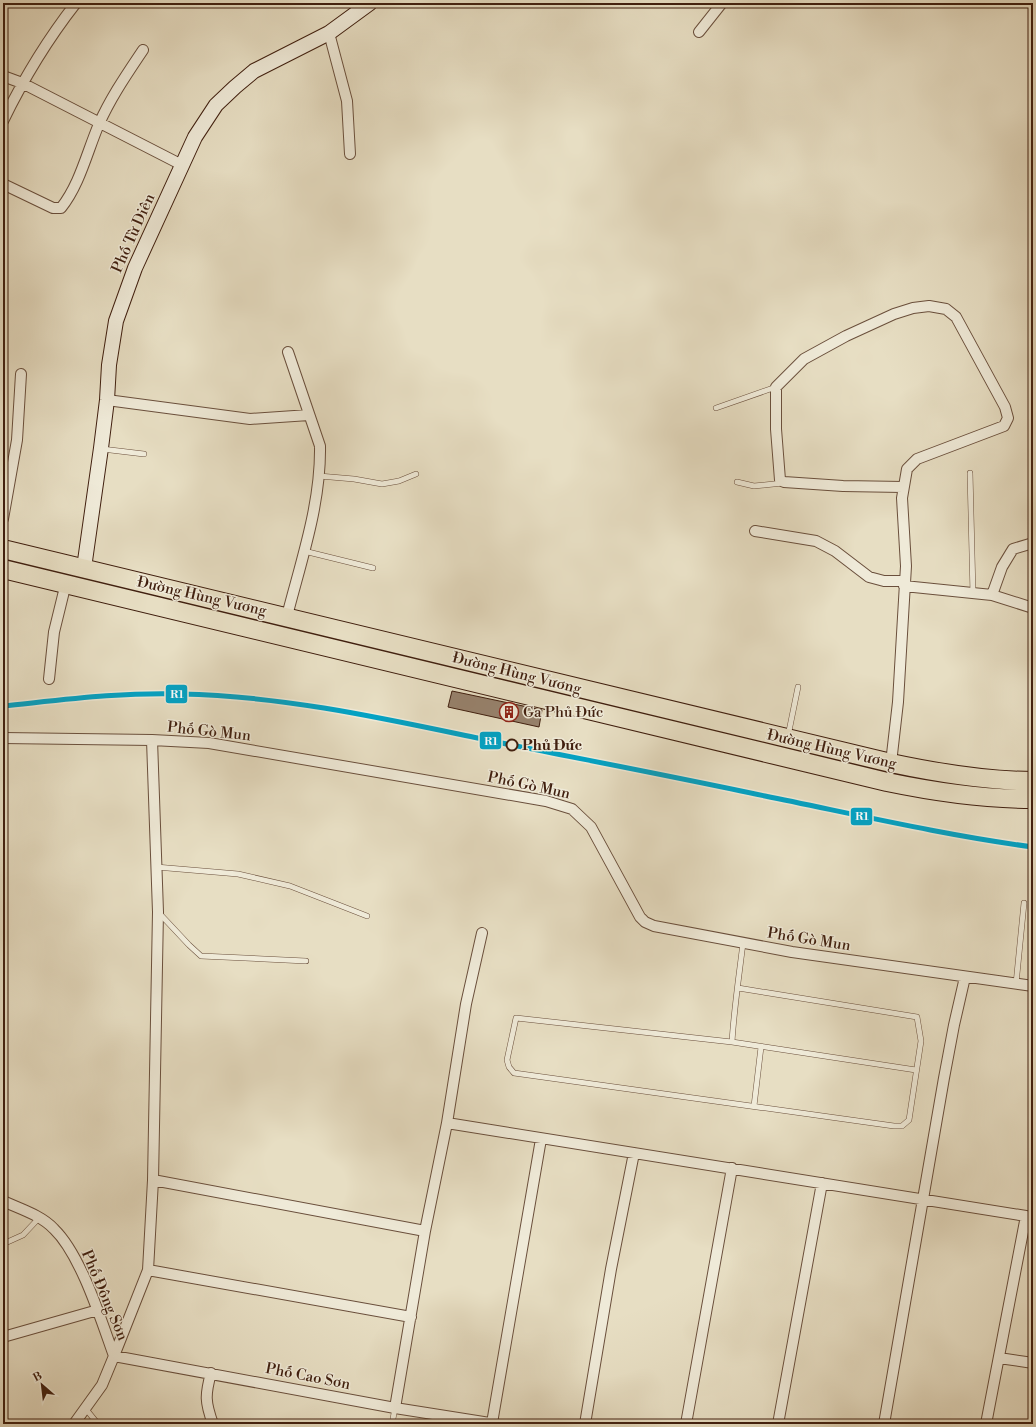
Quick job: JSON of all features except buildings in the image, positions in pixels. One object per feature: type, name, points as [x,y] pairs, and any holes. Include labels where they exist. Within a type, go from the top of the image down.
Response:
[{"type":"highway","name":"Đường Hùng Vương","points":[[3,549],[287,616],[787,739],[930,772],[995,781],[1033,781]]},
{"type":"highway","name":"Đường Hùng Vương","points":[[3,569],[887,782],[926,790],[996,798],[1033,799]]},
{"type":"street","points":[[3,121],[22,83],[60,23],[76,3]]},
{"type":"street","name":"Phố Từ Diên","points":[[84,568],[101,448],[107,400],[109,365],[116,321],[135,268],[199,131],[216,106],[235,86],[254,71],[329,33],[370,3]]},
{"type":"street","points":[[699,32],[722,3]]},
{"type":"street","points":[[329,33],[347,101],[350,154]]},
{"type":"street","points":[[3,184],[53,208],[61,208],[82,170],[99,124],[115,91],[143,50]]},
{"type":"street","points":[[3,76],[22,83],[99,124],[182,165]]},
{"type":"street","points":[[891,763],[898,702],[906,566],[902,498],[907,469],[918,459],[997,430],[1004,426],[1008,418],[1005,407],[973,346],[956,317],[946,309],[929,306],[913,308],[846,336],[804,359],[776,387],[778,475],[780,480],[784,482],[903,487]]},
{"type":"street","points":[[287,616],[316,503],[320,446],[288,352]]},
{"type":"street","points":[[3,519],[17,440],[21,374]]},
{"type":"street","points":[[107,400],[147,407],[188,410],[250,419],[309,415]]},
{"type":"street","points":[[755,531],[816,541],[835,551],[869,577],[884,581],[992,596],[1033,608]]},
{"type":"street","points":[[992,596],[1002,567],[1013,549],[1033,543]]},
{"type":"street","points":[[49,679],[54,632],[66,583]]},
{"type":"street","name":"Phố Gò Mun","points":[[3,738],[152,740],[209,743],[546,801],[572,809],[591,827],[640,917],[645,922],[654,926],[792,952],[1033,986]]},
{"type":"street","points":[[114,1356],[148,1270],[153,1180],[158,912],[152,740]]},
{"type":"street","points":[[395,1408],[425,1231],[447,1123],[466,1004],[482,934]]},
{"type":"street","points":[[884,1424],[952,1032],[965,977]]},
{"type":"street","points":[[447,1123],[541,1140],[732,1168],[1029,1218],[986,1424]]},
{"type":"street","points":[[494,1424],[541,1140]]},
{"type":"street","points":[[585,1424],[611,1269],[634,1153]]},
{"type":"street","points":[[686,1424],[732,1168]]},
{"type":"street","points":[[153,1180],[425,1231]]},
{"type":"street","points":[[778,1424],[822,1183]]},
{"type":"street","name":"Phố Đông Sơn","points":[[3,1201],[39,1218],[54,1229],[69,1249],[98,1310],[114,1356],[102,1385],[74,1424]]},
{"type":"street","points":[[148,1270],[411,1317]]},
{"type":"street","points":[[3,1337],[98,1310]]},
{"type":"street","name":"Phố Cao Sơn","points":[[114,1356],[395,1408],[494,1424]]},
{"type":"street","points":[[999,1358],[1033,1363]]},
{"type":"street","points":[[211,1373],[207,1390],[206,1404],[213,1424]]},
{"type":"lane","points":[[716,408],[776,387]]},
{"type":"lane","points":[[101,448],[144,454]]},
{"type":"lane","points":[[970,473],[973,594]]},
{"type":"lane","points":[[319,476],[354,479],[382,484],[399,481],[416,474]]},
{"type":"lane","points":[[737,482],[754,486],[784,482]]},
{"type":"lane","points":[[304,551],[373,568]]},
{"type":"lane","points":[[787,739],[798,687]]},
{"type":"lane","points":[[156,867],[238,874],[290,886],[367,916]]},
{"type":"lane","points":[[1016,984],[1024,903]]},
{"type":"lane","points":[[158,912],[189,946],[201,956],[306,961]]},
{"type":"lane","points":[[732,1042],[743,943]]},
{"type":"lane","points":[[738,988],[917,1017],[921,1041],[909,1120],[902,1126],[894,1126],[514,1073],[509,1067],[507,1060],[516,1018],[732,1042],[916,1070]]},
{"type":"lane","points":[[754,1106],[761,1047]]},
{"type":"lane","points":[[3,1244],[23,1236],[39,1218]]},
{"type":"lane","points":[[85,1408],[98,1424]]},
{"type":"lane","points":[[392,1424],[395,1408]]},
{"type":"transit line","name":"R1","points":[[3,706],[136,694],[181,694],[257,699],[332,709],[694,781],[865,817],[1033,847]]},
{"type":"place","name":"Ga Phủ Đức","points":[[509,712]]},
{"type":"place","name":"Phủ Đức","points":[[512,745]]}]
